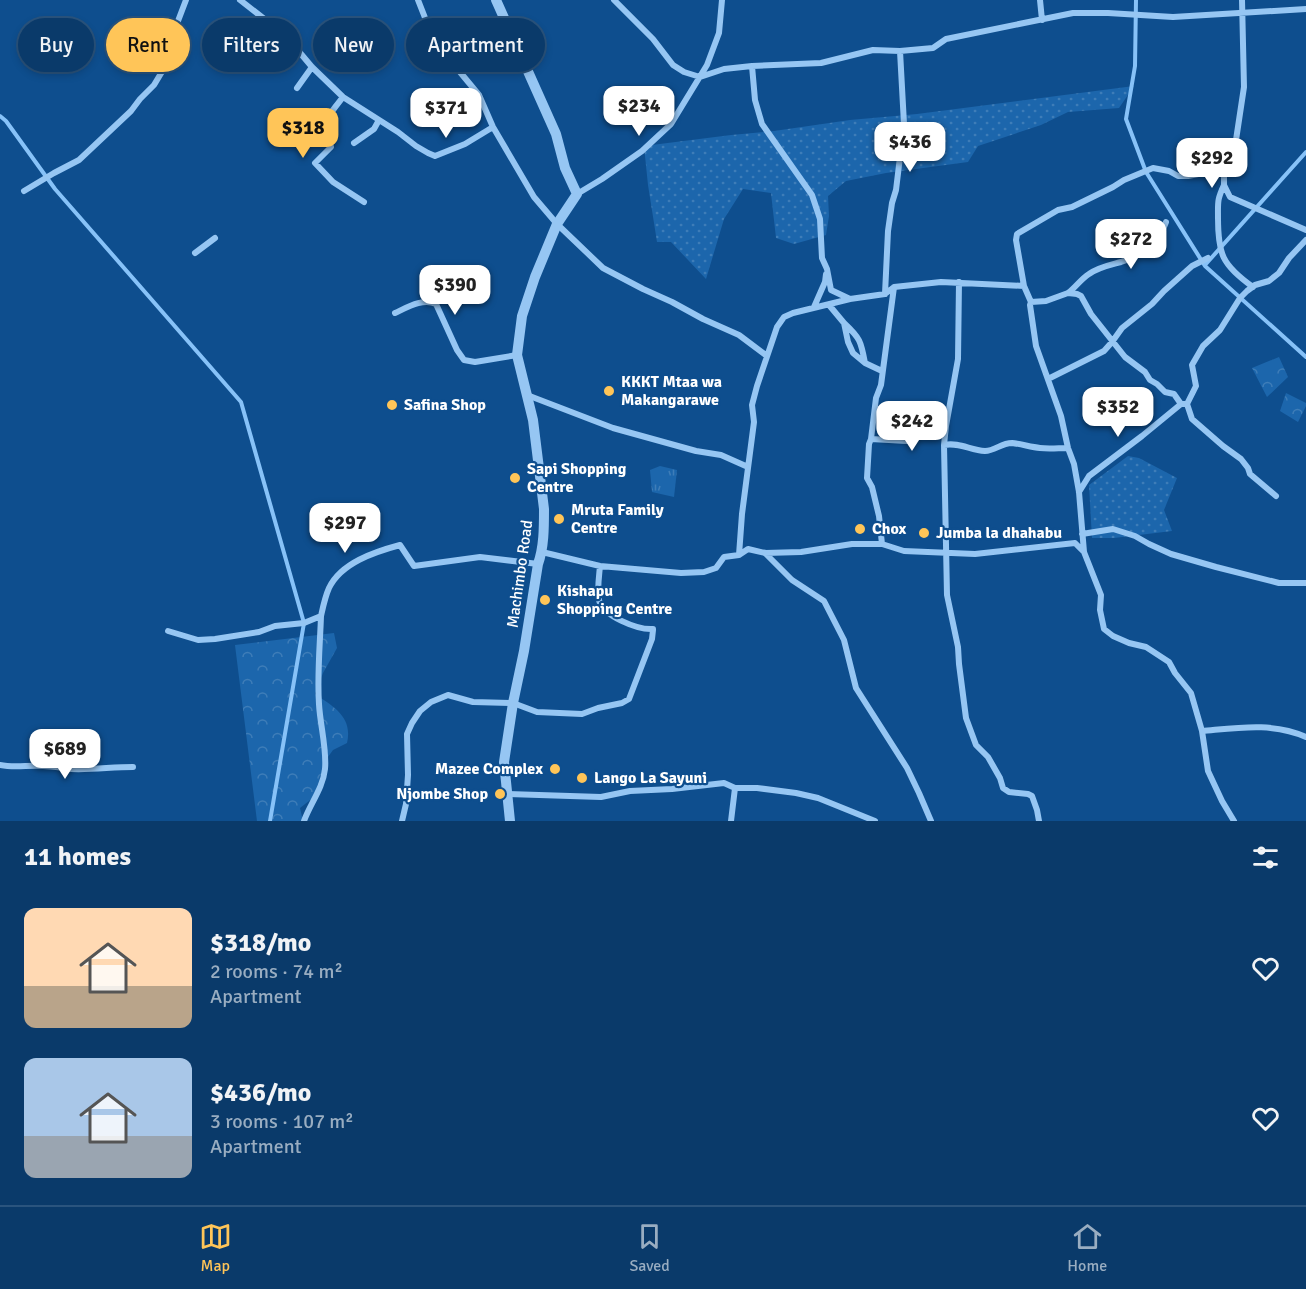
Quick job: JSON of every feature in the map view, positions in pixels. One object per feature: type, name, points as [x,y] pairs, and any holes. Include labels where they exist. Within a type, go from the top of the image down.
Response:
[{"type":"street","points":[[24,191],[79,160],[131,111],[154,85],[164,70],[173,28],[186,0]]},
{"type":"street","points":[[240,0],[285,35],[312,67],[343,97],[428,153],[435,156],[465,144],[493,127]]},
{"type":"street","points":[[418,0],[431,33],[479,95],[493,127],[534,197],[557,224],[603,268],[739,335],[767,356]]},
{"type":"street","points":[[496,0],[556,134],[565,168],[577,194]]},
{"type":"street","points":[[614,0],[653,39],[673,65],[684,72],[700,77],[724,69],[820,63],[873,50],[900,51],[933,48],[946,39],[1073,13],[1173,17],[1306,9]]},
{"type":"street","name":"Machimbo Road","points":[[510,821],[504,762],[537,564],[542,552],[544,509],[533,420],[517,355],[522,316],[557,224],[577,194],[642,151],[671,124],[707,65],[718,33],[722,0]]},
{"type":"street","points":[[1040,0],[1042,20]]},
{"type":"street","points":[[1242,0],[1244,87],[1236,140],[1228,156],[1224,169],[1224,185],[1217,200],[1218,241],[1222,256],[1232,270],[1253,287]]},
{"type":"street","points":[[885,294],[888,231],[896,190],[904,124],[900,51]]},
{"type":"street","points":[[752,66],[755,100],[762,124],[812,195],[820,219],[822,258],[827,269],[831,290],[850,299]]},
{"type":"street","points":[[297,88],[312,67]]},
{"type":"street","points":[[343,97],[324,124],[322,132],[331,147],[315,163],[333,182],[364,202]]},
{"type":"street","points":[[354,143],[374,129],[379,120]]},
{"type":"street","points":[[1224,169],[1178,176],[1169,171],[1153,168],[1072,207],[1058,210],[1025,228],[1017,234],[1016,240],[1024,286],[1031,302],[1036,346],[1061,416],[1074,464],[1079,492],[1084,552],[1101,595],[1100,610],[1104,628],[1113,636],[1146,647],[1169,662],[1191,693],[1202,731],[1208,771],[1234,821]]},
{"type":"street","points":[[1224,185],[1230,197],[1306,230]]},
{"type":"street","points":[[1031,302],[1046,301],[1068,293],[1089,273],[1137,254],[1157,239],[1166,222]]},
{"type":"street","points":[[195,253],[215,238]]},
{"type":"street","points":[[1079,492],[1089,476],[1184,404],[1196,386],[1192,365],[1203,346],[1220,330],[1240,298],[1253,287],[1269,281],[1279,273],[1306,240]]},
{"type":"street","points":[[1048,379],[1104,351],[1122,328],[1152,304],[1171,284],[1192,266],[1208,258]]},
{"type":"street","points":[[814,307],[825,282],[827,269]]},
{"type":"street","points":[[739,555],[754,422],[752,405],[777,327],[784,318],[814,307],[885,294],[894,287],[942,282],[1024,286]]},
{"type":"street","points":[[959,282],[958,359],[944,445],[947,595],[958,647],[966,718],[976,745],[988,757],[1003,788],[1009,792],[1032,796],[1039,821]]},
{"type":"street","points":[[882,544],[879,516],[872,487],[867,478],[869,444],[876,398],[881,385],[894,287]]},
{"type":"street","points":[[1068,293],[1081,296],[1091,314],[1125,357],[1145,372],[1150,380],[1165,392],[1174,394],[1184,404],[1192,419],[1241,459],[1250,474],[1276,496]]},
{"type":"street","points":[[395,313],[415,304],[430,301],[436,304],[464,360],[475,362],[517,355]]},
{"type":"street","points":[[829,305],[861,342],[866,363]]},
{"type":"street","points":[[844,323],[853,353],[882,371]]},
{"type":"street","points":[[526,394],[613,428],[696,451],[722,455],[748,467]]},
{"type":"street","points":[[871,439],[907,441],[918,425],[946,426]]},
{"type":"street","points":[[944,445],[952,443],[989,451],[1003,444],[1013,443],[1043,449],[1068,448]]},
{"type":"street","points":[[1082,534],[1113,530],[1135,536],[1171,554],[1216,567],[1279,583],[1306,583]]},
{"type":"street","points":[[542,552],[600,566],[681,573],[704,572],[716,568],[724,558],[739,555],[748,549],[765,553],[801,552],[852,544],[882,544],[904,551],[975,554],[1075,543],[1084,552]]},
{"type":"street","points":[[304,821],[325,771],[319,702],[321,616],[329,589],[338,575],[353,564],[383,550],[400,546],[414,566],[480,557],[537,564]]},
{"type":"street","points":[[765,553],[792,580],[824,601],[844,640],[856,688],[907,768],[931,821]]},
{"type":"street","points":[[402,821],[408,775],[407,734],[420,711],[431,702],[448,695],[472,702],[513,703],[537,712],[582,714],[629,699],[652,639],[653,629],[624,622],[604,609],[599,603],[600,566]]},
{"type":"street","points":[[168,631],[198,640],[215,639],[259,632],[275,626],[304,623],[321,616]]},
{"type":"street","points":[[1202,731],[1267,727],[1293,731],[1306,737]]},
{"type":"street","points":[[0,765],[71,769],[133,767]]},
{"type":"street","points":[[506,794],[601,797],[630,791],[724,783],[735,788],[757,788],[818,798],[875,821]]},
{"type":"street","points":[[731,821],[735,788]]},
{"type":"green space","points":[[1134,86],[1119,108],[1068,112],[1041,125],[978,146],[968,162],[846,181],[828,196],[829,216],[826,235],[794,244],[776,238],[771,193],[743,189],[724,219],[706,279],[671,242],[657,242],[644,146]]},
{"type":"green space","points":[[1279,357],[1288,377],[1267,397],[1252,368]]},
{"type":"green space","points":[[1286,393],[1306,403],[1298,422],[1280,411]]},
{"type":"green space","points":[[1128,456],[1139,458],[1177,478],[1164,510],[1172,531],[1114,538],[1092,538],[1089,485]]},
{"type":"green space","points":[[660,466],[677,470],[674,497],[652,492],[650,470]]},
{"type":"green space","points":[[334,633],[337,648],[323,673],[315,694],[335,708],[345,719],[347,743],[333,750],[325,761],[314,797],[300,808],[303,821],[257,821],[235,645]]},
{"type":"waterway","points":[[1136,0],[1135,66],[1126,119],[1146,172],[1205,266],[1306,357]]},
{"type":"waterway","points":[[0,116],[55,189],[241,402],[304,623],[270,821]]},
{"type":"waterway","points":[[1205,265],[1306,152]]},
{"type":"place","name":"KKKT Mtaa wa Makangarawe","points":[[609,391]]},
{"type":"place","name":"Safina Shop","points":[[392,405]]},
{"type":"place","name":"Sapi Shopping Centre","points":[[515,478]]},
{"type":"place","name":"Mruta Family Centre","points":[[559,519]]},
{"type":"place","name":"Chox","points":[[860,529]]},
{"type":"place","name":"Jumba la dhahabu","points":[[924,533]]},
{"type":"place","name":"Kishapu Shopping Centre","points":[[545,600]]},
{"type":"place","name":"Mazee Complex","points":[[555,769]]},
{"type":"place","name":"Lango La Sayuni","points":[[582,778]]},
{"type":"place","name":"Njombe Shop","points":[[500,794]]}]
